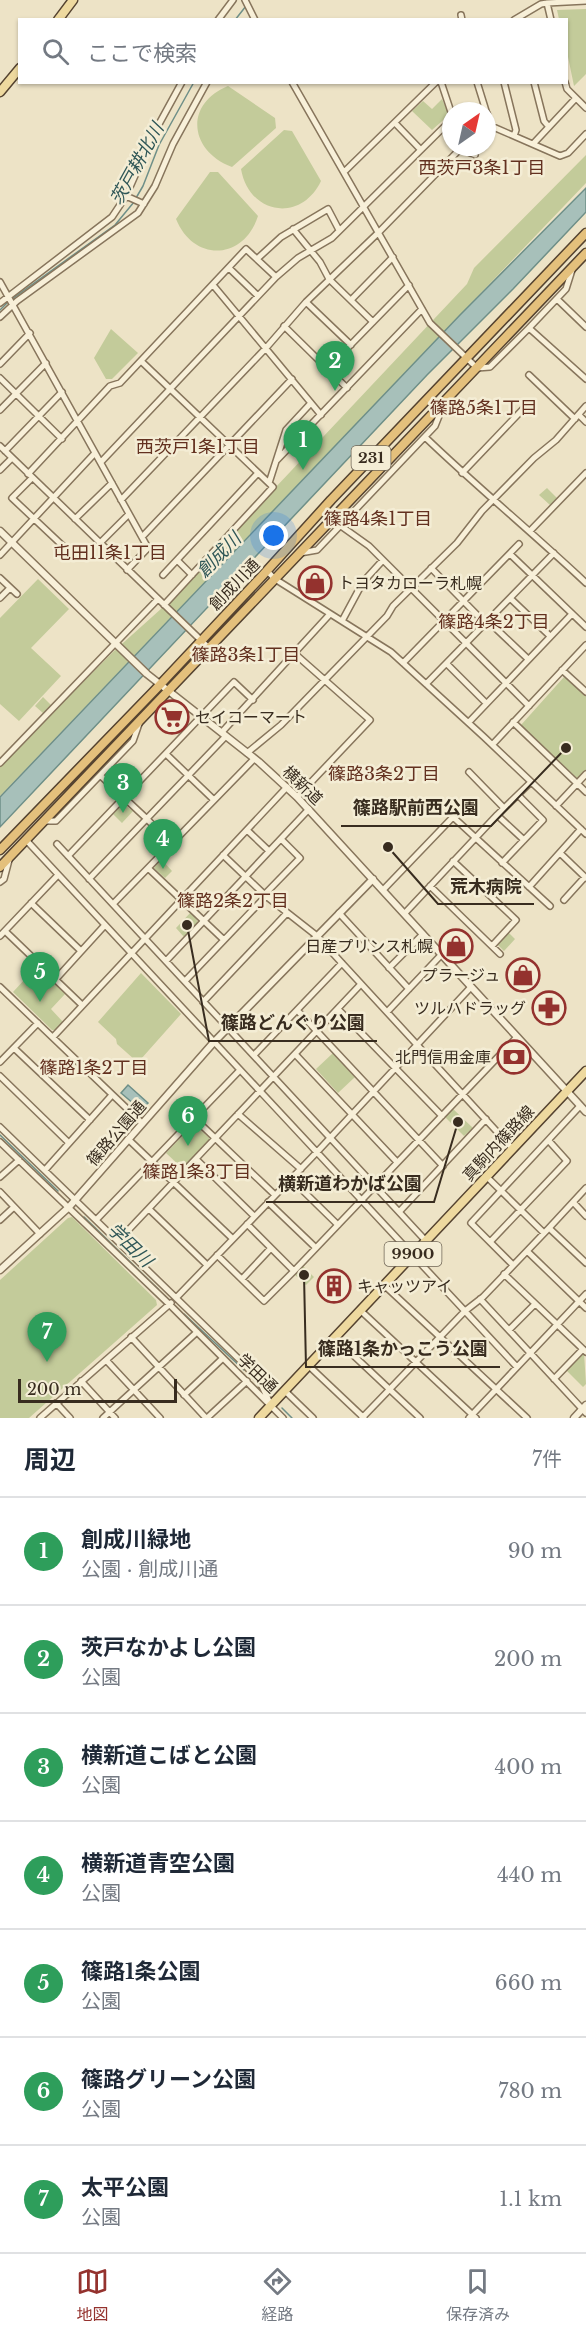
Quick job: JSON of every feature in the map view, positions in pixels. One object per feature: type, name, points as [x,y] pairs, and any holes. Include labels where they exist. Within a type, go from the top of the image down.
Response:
[{"type":"highway","name":"創成川通","points":[[0,850],[267,571],[463,355],[586,234]]},
{"type":"highway","name":"創成川通","points":[[0,867],[586,253]]},
{"type":"highway","points":[[331,500],[341,510]]},
{"type":"main road","points":[[60,18],[73,0]]},
{"type":"main road","points":[[0,92],[18,70]]},
{"type":"main road","name":"真駒内篠路線","points":[[259,1418],[586,1071]]},
{"type":"street","points":[[220,18],[233,0]]},
{"type":"street","points":[[245,0],[252,18]]},
{"type":"street","points":[[518,18],[541,4],[566,1],[586,2]]},
{"type":"street","points":[[547,3],[551,18]]},
{"type":"street","points":[[0,317],[10,300],[70,256],[131,199],[153,135],[181,84]]},
{"type":"street","points":[[0,303],[10,300],[70,256],[138,213],[206,84]]},
{"type":"street","points":[[293,84],[422,309],[435,329],[477,368],[490,366],[557,299],[566,289],[574,266]]},
{"type":"street","points":[[344,172],[434,84]]},
{"type":"street","points":[[442,84],[448,102]]},
{"type":"street","points":[[478,84],[484,102]]},
{"type":"street","points":[[504,84],[516,130],[514,136]]},
{"type":"street","points":[[535,84],[544,121],[549,127]]},
{"type":"street","points":[[566,84],[567,89],[586,108]]},
{"type":"street","points":[[533,144],[576,98]]},
{"type":"street","points":[[395,123],[420,149]]},
{"type":"street","points":[[101,462],[276,277],[298,258],[332,238],[442,128]]},
{"type":"street","points":[[496,128],[563,156],[586,134]]},
{"type":"street","points":[[121,500],[266,348],[306,302],[454,156]]},
{"type":"street","points":[[131,199],[144,204]]},
{"type":"street","points":[[257,259],[281,237],[328,209],[339,230]]},
{"type":"street","points":[[293,229],[320,262],[329,279],[373,322]]},
{"type":"street","points":[[63,546],[12,498],[110,386],[120,383],[246,249],[276,277]]},
{"type":"street","points":[[351,300],[393,257]]},
{"type":"street","points":[[229,268],[258,296]]},
{"type":"street","points":[[0,282],[148,548],[127,570]]},
{"type":"street","points":[[213,285],[321,415]]},
{"type":"street","points":[[328,368],[408,285]]},
{"type":"street","points":[[557,299],[586,327]]},
{"type":"street","points":[[306,302],[351,345]]},
{"type":"street","points":[[277,460],[422,309]]},
{"type":"street","points":[[284,326],[347,388]]},
{"type":"street","points":[[529,328],[586,379]]},
{"type":"street","points":[[0,364],[30,333]]},
{"type":"street","points":[[141,361],[273,487],[164,605]]},
{"type":"street","points":[[0,410],[46,363]]},
{"type":"street","points":[[529,375],[577,417],[586,422]]},
{"type":"street","points":[[0,378],[62,439]]},
{"type":"street","points":[[142,537],[292,379]]},
{"type":"street","points":[[62,392],[39,416],[2,448],[209,648]]},
{"type":"street","points":[[300,553],[317,550],[341,526],[435,426],[445,402]]},
{"type":"street","points":[[269,483],[286,430],[311,403]]},
{"type":"street","points":[[247,753],[281,725],[367,637],[411,588],[457,543],[493,500],[586,406]]},
{"type":"street","points":[[462,472],[525,407]]},
{"type":"street","points":[[425,437],[586,583]]},
{"type":"street","points":[[0,555],[95,453]]},
{"type":"street","points":[[0,470],[12,458]]},
{"type":"street","points":[[163,575],[258,473]]},
{"type":"street","points":[[530,531],[586,473]]},
{"type":"street","points":[[75,519],[112,483]]},
{"type":"street","points":[[100,543],[129,514]]},
{"type":"street","points":[[341,526],[369,546],[529,706]]},
{"type":"street","name":"横新道","points":[[0,531],[147,674],[287,787],[586,1112]]},
{"type":"street","points":[[403,663],[519,544]]},
{"type":"street","points":[[426,684],[554,553]]},
{"type":"street","points":[[510,554],[586,627]]},
{"type":"street","points":[[177,560],[192,575]]},
{"type":"street","points":[[342,621],[363,582],[383,560]]},
{"type":"street","points":[[431,568],[464,602],[528,659]]},
{"type":"street","points":[[267,571],[275,579],[391,652],[469,722],[584,832],[560,853],[529,887]]},
{"type":"street","points":[[0,578],[17,594]]},
{"type":"street","points":[[0,598],[10,588]]},
{"type":"street","points":[[0,763],[158,598]]},
{"type":"street","points":[[511,599],[550,636]]},
{"type":"street","points":[[90,879],[188,775],[330,614]]},
{"type":"street","points":[[469,722],[572,614]]},
{"type":"street","points":[[492,744],[586,645]]},
{"type":"street","points":[[294,653],[370,720],[297,797]]},
{"type":"street","points":[[447,664],[486,703]]},
{"type":"street","points":[[562,670],[586,692]]},
{"type":"street","points":[[68,856],[234,682],[253,700]]},
{"type":"street","points":[[44,821],[56,821],[101,776],[134,741],[140,720]]},
{"type":"street","points":[[513,722],[586,792]]},
{"type":"street","points":[[166,754],[214,800]]},
{"type":"street","points":[[113,904],[254,759]]},
{"type":"street","points":[[469,772],[504,808]]},
{"type":"street","points":[[556,806],[586,774]]},
{"type":"street","points":[[101,776],[171,844]]},
{"type":"street","points":[[405,913],[497,814],[531,782]]},
{"type":"street","points":[[53,1037],[130,952],[145,939],[287,787]]},
{"type":"street","points":[[502,863],[543,820],[518,795]]},
{"type":"street","points":[[166,961],[309,809]]},
{"type":"street","points":[[497,814],[524,840]]},
{"type":"street","points":[[383,890],[453,817],[550,906]]},
{"type":"street","points":[[247,830],[269,851]]},
{"type":"street","points":[[184,981],[300,858],[280,839]]},
{"type":"street","points":[[26,840],[517,1367]]},
{"type":"street","points":[[57,844],[426,1241]]},
{"type":"street","points":[[560,853],[586,878],[564,900]]},
{"type":"street","points":[[224,855],[265,895],[317,936],[512,1148]]},
{"type":"street","points":[[0,882],[4,879],[10,856]]},
{"type":"street","points":[[453,861],[516,920],[492,946]]},
{"type":"street","points":[[148,868],[224,940]]},
{"type":"street","points":[[0,936],[58,875]]},
{"type":"street","name":"篠路公園通","points":[[0,1270],[69,1207],[214,1042],[373,879]]},
{"type":"street","points":[[429,886],[500,954]]},
{"type":"street","points":[[31,903],[81,951]]},
{"type":"street","points":[[203,1002],[288,913]]},
{"type":"street","points":[[339,914],[409,989]]},
{"type":"street","points":[[55,980],[105,925]]},
{"type":"street","points":[[5,931],[82,1005]]},
{"type":"street","points":[[389,968],[423,934]]},
{"type":"street","points":[[387,1012],[442,954]]},
{"type":"street","points":[[254,1055],[342,963]]},
{"type":"street","points":[[118,1240],[361,984]]},
{"type":"street","points":[[0,987],[142,1123]]},
{"type":"street","points":[[40,1418],[176,1297],[301,1169],[471,987]]},
{"type":"street","points":[[338,1009],[442,1116]]},
{"type":"street","points":[[297,1010],[443,1166]]},
{"type":"street","points":[[0,1062],[38,1023]]},
{"type":"street","points":[[217,1255],[264,1301],[517,1037]]},
{"type":"street","points":[[14,1048],[90,1120]]},
{"type":"street","points":[[296,1054],[397,1162]]},
{"type":"street","points":[[97,1219],[240,1070]]},
{"type":"street","points":[[0,1076],[69,1143]]},
{"type":"street","points":[[45,1170],[112,1095]]},
{"type":"street","points":[[513,1265],[471,1223],[580,1106]]},
{"type":"street","points":[[238,1114],[301,1169]]},
{"type":"street","points":[[194,1118],[275,1195]]},
{"type":"street","points":[[399,1212],[486,1119]]},
{"type":"street","name":"学田通","points":[[0,1127],[244,1364],[260,1382],[271,1405]]},
{"type":"street","points":[[128,1139],[233,1239]]},
{"type":"street","points":[[490,1242],[567,1161],[549,1141]]},
{"type":"street","name":"学田通","points":[[0,1142],[271,1405]]},
{"type":"street","points":[[196,1159],[254,1216]]},
{"type":"street","points":[[0,1178],[19,1160]]},
{"type":"street","points":[[487,1177],[544,1233]]},
{"type":"street","points":[[291,1179],[338,1225]]},
{"type":"street","points":[[309,1366],[363,1418],[586,1188]]},
{"type":"street","points":[[0,1192],[40,1234]]},
{"type":"street","points":[[268,1202],[316,1248]]},
{"type":"street","points":[[573,1202],[586,1216]]},
{"type":"street","points":[[0,1220],[14,1207]]},
{"type":"street","points":[[149,1209],[207,1265]]},
{"type":"street","points":[[247,1224],[294,1270]]},
{"type":"street","points":[[549,1228],[586,1263]]},
{"type":"street","points":[[242,1279],[271,1248]]},
{"type":"street","points":[[527,1251],[586,1308]]},
{"type":"street","points":[[504,1275],[585,1350],[554,1379]]},
{"type":"street","points":[[384,1285],[527,1418]]},
{"type":"street","points":[[360,1310],[472,1417],[586,1294]]},
{"type":"street","points":[[480,1299],[585,1409],[574,1418]]},
{"type":"street","points":[[509,1330],[535,1304]]},
{"type":"street","points":[[103,1418],[197,1332]]},
{"type":"street","points":[[131,1336],[206,1418],[247,1381]]},
{"type":"street","points":[[335,1338],[420,1418]]},
{"type":"street","points":[[184,1395],[223,1358]]},
{"type":"street","points":[[106,1360],[160,1418]]},
{"type":"street","points":[[81,1381],[116,1418]]},
{"type":"street","points":[[285,1391],[313,1418]]},
{"type":"street","points":[[56,1403],[70,1418]]},
{"type":"street","points":[[271,1405],[283,1418]]},
{"type":"green space","points":[[586,9],[586,74],[574,86],[568,57],[568,18],[559,18],[557,10]]},
{"type":"green space","points":[[228,86],[275,118],[276,128],[232,167],[218,160],[207,150],[200,139],[197,127],[204,104],[214,94]]},
{"type":"green space","points":[[442,99],[442,121],[432,130],[412,111],[423,101],[432,109]]},
{"type":"green space","points":[[284,130],[292,131],[321,181],[312,194],[301,203],[289,208],[276,208],[254,196],[246,184],[241,169]]},
{"type":"green space","points":[[586,155],[586,183],[0,796],[0,766],[113,652],[162,608],[467,284],[474,268]]},
{"type":"green space","points":[[210,172],[218,172],[258,216],[251,231],[231,248],[206,249],[194,243],[184,233],[176,219]]},
{"type":"green space","points":[[111,329],[138,353],[112,379],[106,379],[94,358]]},
{"type":"green space","points":[[547,488],[557,498],[550,505],[539,495]]},
{"type":"green space","points":[[38,579],[69,609],[31,648],[61,676],[19,721],[0,704],[0,618]]},
{"type":"green space","points":[[564,677],[586,695],[586,771],[577,778],[521,725]]},
{"type":"green space","points":[[43,697],[51,705],[44,714],[35,706]]},
{"type":"green space","points":[[123,804],[133,811],[122,823],[113,814]]},
{"type":"green space","points":[[161,859],[172,871],[165,878],[154,868]]},
{"type":"green space","points":[[191,912],[198,922],[184,937],[176,928]]},
{"type":"green space","points":[[508,932],[515,939],[504,951],[497,944]]},
{"type":"green space","points":[[37,966],[65,994],[51,1009],[63,1022],[55,1030],[52,1030],[13,992]]},
{"type":"green space","points":[[141,973],[181,1014],[141,1059],[135,1060],[98,1022]]},
{"type":"green space","points":[[333,1053],[355,1077],[338,1093],[316,1069]]},
{"type":"green space","points":[[452,1108],[473,1128],[464,1136],[444,1116]]},
{"type":"green space","points":[[194,1124],[210,1139],[182,1168],[166,1153]]},
{"type":"green space","points":[[72,1217],[156,1300],[157,1305],[29,1418],[0,1418],[0,1280],[68,1218]]},
{"type":"green space","points":[[302,1265],[314,1277],[306,1285],[294,1274]]},
{"type":"green space","points":[[584,1353],[586,1384],[583,1387],[566,1370]]},
{"type":"water","points":[[586,188],[586,212],[427,375],[0,827],[0,797],[460,315]]},
{"type":"water","points":[[128,1085],[148,1103],[141,1110],[121,1093]]},
{"type":"waterway","name":"茨戸耕北川","points":[[237,18],[246,6]]},
{"type":"waterway","name":"茨戸耕北川","points":[[136,198],[159,145],[193,84]]},
{"type":"waterway","name":"茨戸耕北川","points":[[12,299],[115,225],[134,202]]},
{"type":"waterway","name":"茨戸耕北川","points":[[0,310],[8,302]]},
{"type":"waterway","name":"学田川","points":[[0,1135],[58,1191]]},
{"type":"waterway","name":"学田川","points":[[84,1217],[158,1289]]},
{"type":"waterway","name":"学田川","points":[[184,1314],[244,1370]]},
{"type":"waterway","name":"学田川","points":[[282,1408],[292,1418]]},
{"type":"place","name":"茨戸なかよし公園","points":[[335,391]]},
{"type":"place","name":"創成川緑地","points":[[303,470]]},
{"type":"place","name":"トヨタカローラ札幌","points":[[315,583]]},
{"type":"place","name":"セイコーマート","points":[[172,717]]},
{"type":"place","name":"篠路駅前西公園","points":[[566,748]]},
{"type":"place","name":"横新道こばと公園","points":[[123,813]]},
{"type":"place","name":"荒木病院","points":[[388,847]]},
{"type":"place","name":"横新道青空公園","points":[[163,869]]},
{"type":"place","name":"篠路どんぐり公園","points":[[187,925]]},
{"type":"place","name":"日産プリンス札幌","points":[[456,946]]},
{"type":"place","name":"プラージュ","points":[[523,975]]},
{"type":"place","name":"篠路1条公園","points":[[40,1002]]},
{"type":"place","name":"ツルハドラッグ","points":[[549,1008]]},
{"type":"place","name":"北門信用金庫","points":[[514,1057]]},
{"type":"place","name":"横新道わかば公園","points":[[458,1122]]},
{"type":"place","name":"篠路グリーン公園","points":[[188,1146]]},
{"type":"place","name":"篠路1条かっこう公園","points":[[304,1275]]},
{"type":"place","name":"キャッツアイ","points":[[334,1286]]},
{"type":"place","name":"太平公園","points":[[47,1362]]},
{"type":"district","name":"西茨戸3条1丁目","points":[[482,168]]},
{"type":"district","name":"篠路5条1丁目","points":[[484,408]]},
{"type":"district","name":"西茨戸1条1丁目","points":[[198,447]]},
{"type":"district","name":"篠路4条1丁目","points":[[378,519]]},
{"type":"district","name":"屯田11条1丁目","points":[[110,553]]},
{"type":"district","name":"篠路4条2丁目","points":[[494,622]]},
{"type":"district","name":"篠路3条1丁目","points":[[246,655]]},
{"type":"district","name":"篠路3条2丁目","points":[[384,774]]},
{"type":"district","name":"篠路2条2丁目","points":[[233,901]]},
{"type":"district","name":"篠路1条2丁目","points":[[94,1068]]},
{"type":"district","name":"篠路1条3丁目","points":[[197,1172]]},
{"type":"water label","name":"創成川","points":[[219,555]]}]
